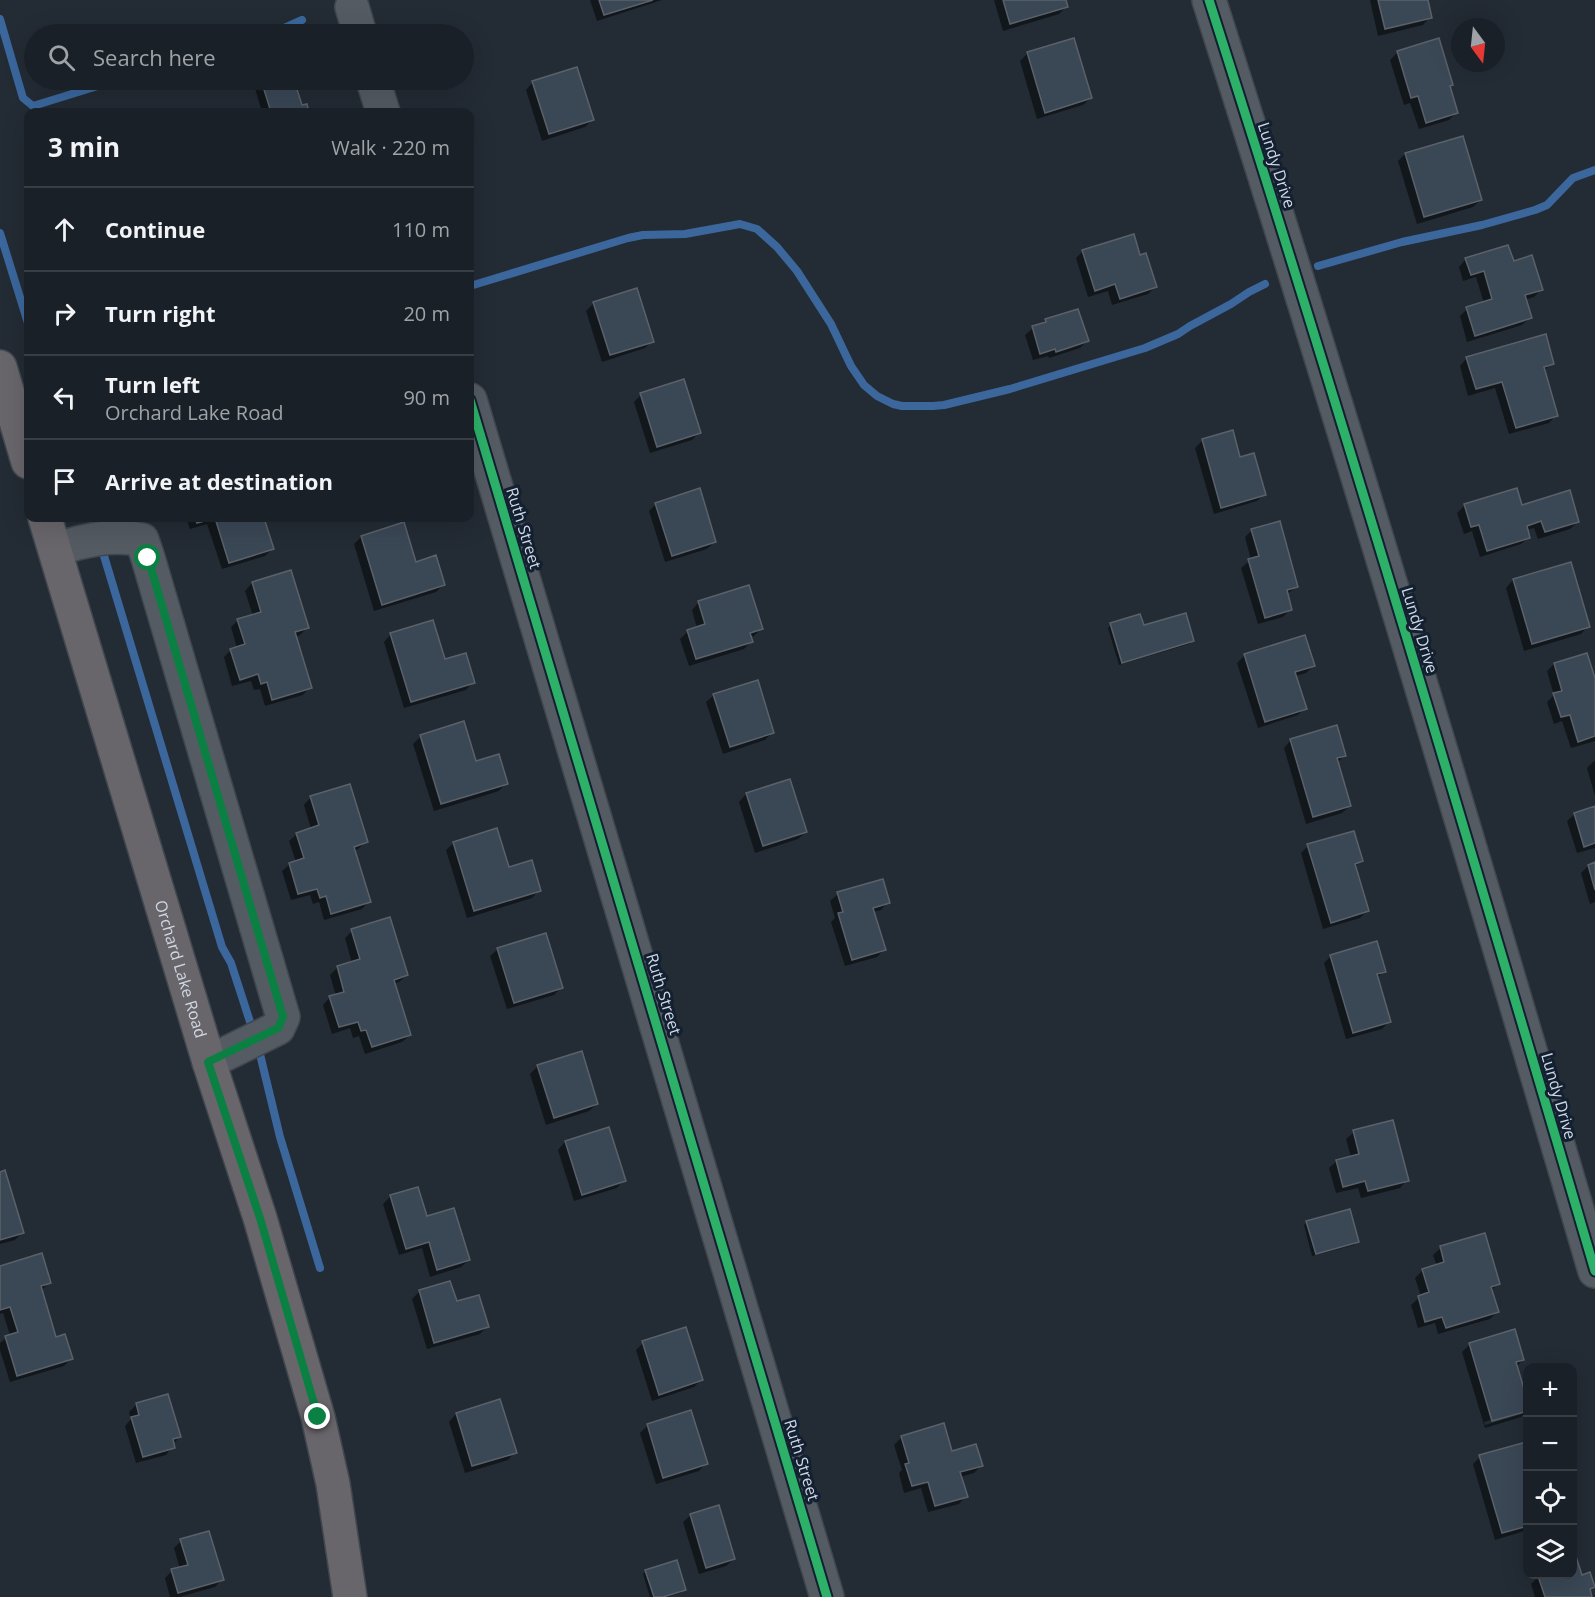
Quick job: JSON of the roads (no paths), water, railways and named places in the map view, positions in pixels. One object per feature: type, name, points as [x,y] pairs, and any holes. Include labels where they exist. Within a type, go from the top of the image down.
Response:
[{"type":"main road","points":[[0,367],[24,448]]},
{"type":"main road","name":"Orchard Lake Road","points":[[46,522],[208,1062],[257,1207],[318,1417],[333,1484],[350,1597]]},
{"type":"street","name":"Lundy Drive","points":[[1209,0],[1317,344],[1482,885],[1595,1271]]},
{"type":"street","points":[[376,90],[382,108]]},
{"type":"street","name":"Ruth Street","points":[[474,413],[827,1597]]},
{"type":"street","points":[[55,549],[103,537],[127,536],[142,540],[148,558],[283,1017],[278,1028],[208,1062]]},
{"type":"waterway","points":[[0,19],[23,98],[34,108]]},
{"type":"waterway","points":[[293,24],[302,20]]},
{"type":"waterway","points":[[33,106],[85,90]]},
{"type":"waterway","points":[[1318,266],[1402,242],[1482,225],[1535,210],[1547,205],[1573,178],[1595,170]]},
{"type":"waterway","points":[[474,285],[628,238],[643,235],[685,234],[740,224],[757,229],[777,247],[797,271],[831,324],[851,366],[864,385],[877,396],[893,404],[933,406],[1010,389],[1145,348],[1178,334],[1265,284]]},
{"type":"waterway","points":[[0,233],[24,310]]},
{"type":"waterway","points":[[94,522],[98,533]]},
{"type":"waterway","points":[[101,546],[222,947],[231,963],[254,1034]]},
{"type":"waterway","points":[[258,1046],[280,1137],[320,1268]]}]
